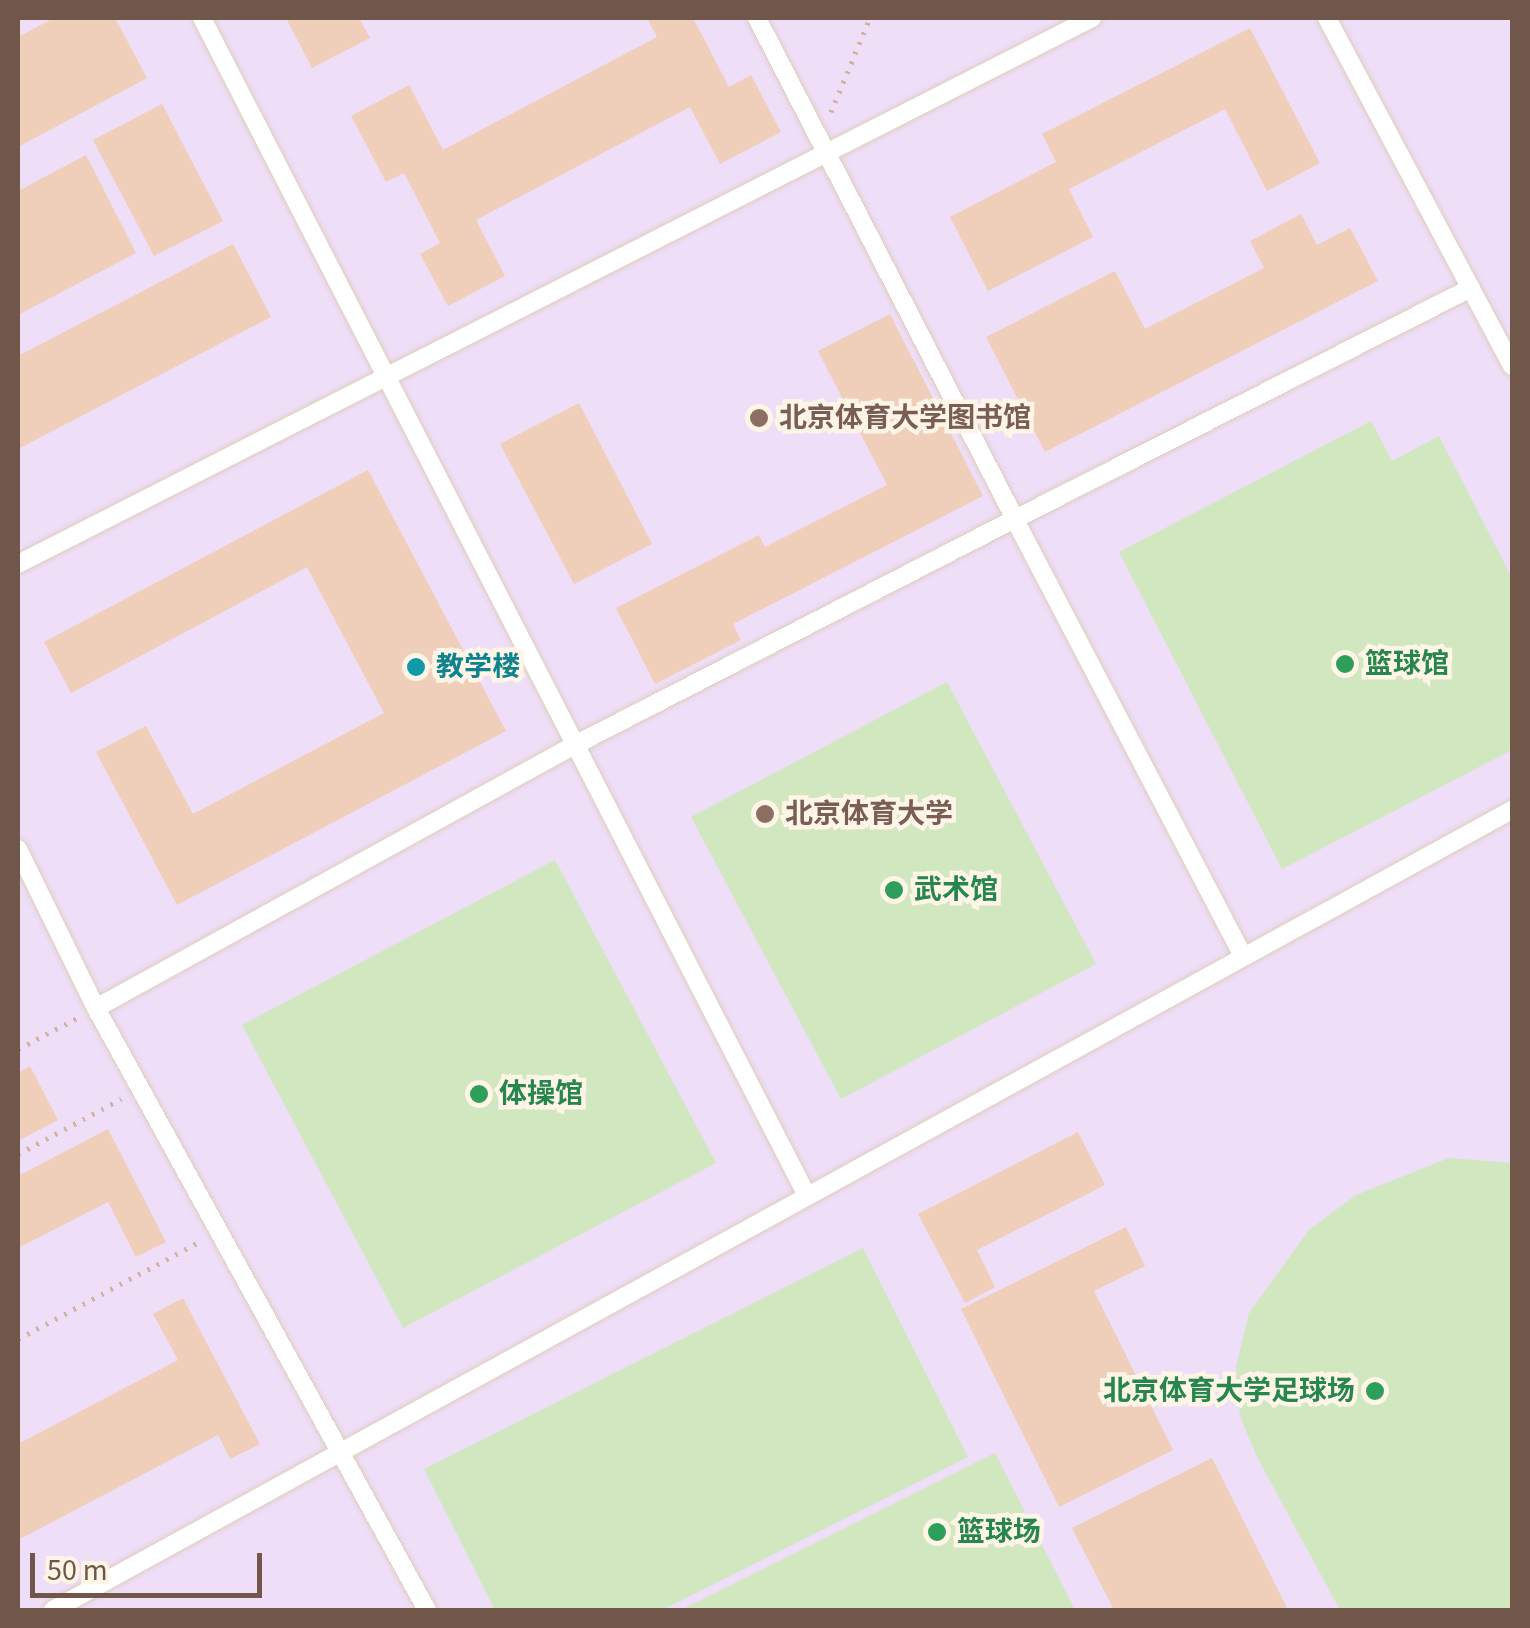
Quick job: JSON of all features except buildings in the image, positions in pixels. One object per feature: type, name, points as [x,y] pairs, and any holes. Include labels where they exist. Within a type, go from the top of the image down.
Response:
[{"type":"lane","points":[[202,18],[571,747],[806,1194]]},
{"type":"lane","points":[[758,18],[1244,956]]},
{"type":"lane","points":[[18,564],[824,144],[1092,18]]},
{"type":"lane","points":[[1327,18],[1512,366]]},
{"type":"lane","points":[[96,1008],[571,747],[1471,288]]},
{"type":"lane","points":[[53,1610],[343,1446],[1512,810]]},
{"type":"lane","points":[[18,849],[96,1008],[343,1446],[427,1610]]},
{"type":"path","points":[[824,144],[870,18]]},
{"type":"path","points":[[18,1049],[96,1008]]},
{"type":"path","points":[[18,1154],[141,1088]]},
{"type":"path","points":[[18,1338],[221,1230]]},
{"type":"shaded area","name":"北京体育大学","points":[[18,18],[1512,18],[1512,1610],[18,1610]]},
{"type":"green space","name":"篮球馆","points":[[1371,421],[1392,461],[1439,436],[1512,578],[1512,750],[1282,869],[1119,552]]},
{"type":"green space","name":"武术馆","points":[[947,682],[1096,964],[841,1099],[691,817]]},
{"type":"green space","name":"体操馆","points":[[555,860],[716,1163],[403,1328],[242,1025]]},
{"type":"green space","name":"北京体育大学足球场","points":[[1449,1158],[1512,1163],[1512,1610],[1340,1610],[1256,1455],[1240,1416],[1236,1367],[1249,1313],[1309,1230],[1356,1195]]},
{"type":"green space","points":[[863,1248],[968,1457],[662,1610],[495,1610],[424,1469]]},
{"type":"green space","name":"篮球场","points":[[995,1453],[1075,1610],[681,1610]]},
{"type":"place","name":"北京体育大学图书馆","points":[[759,418]]},
{"type":"place","name":"篮球馆","points":[[1345,664]]},
{"type":"place","name":"教学楼","points":[[416,667]]},
{"type":"place","name":"北京体育大学","points":[[765,814]]},
{"type":"place","name":"武术馆","points":[[894,890]]},
{"type":"place","name":"体操馆","points":[[479,1094]]},
{"type":"place","name":"北京体育大学足球场","points":[[1375,1391]]},
{"type":"place","name":"篮球场","points":[[937,1532]]}]
